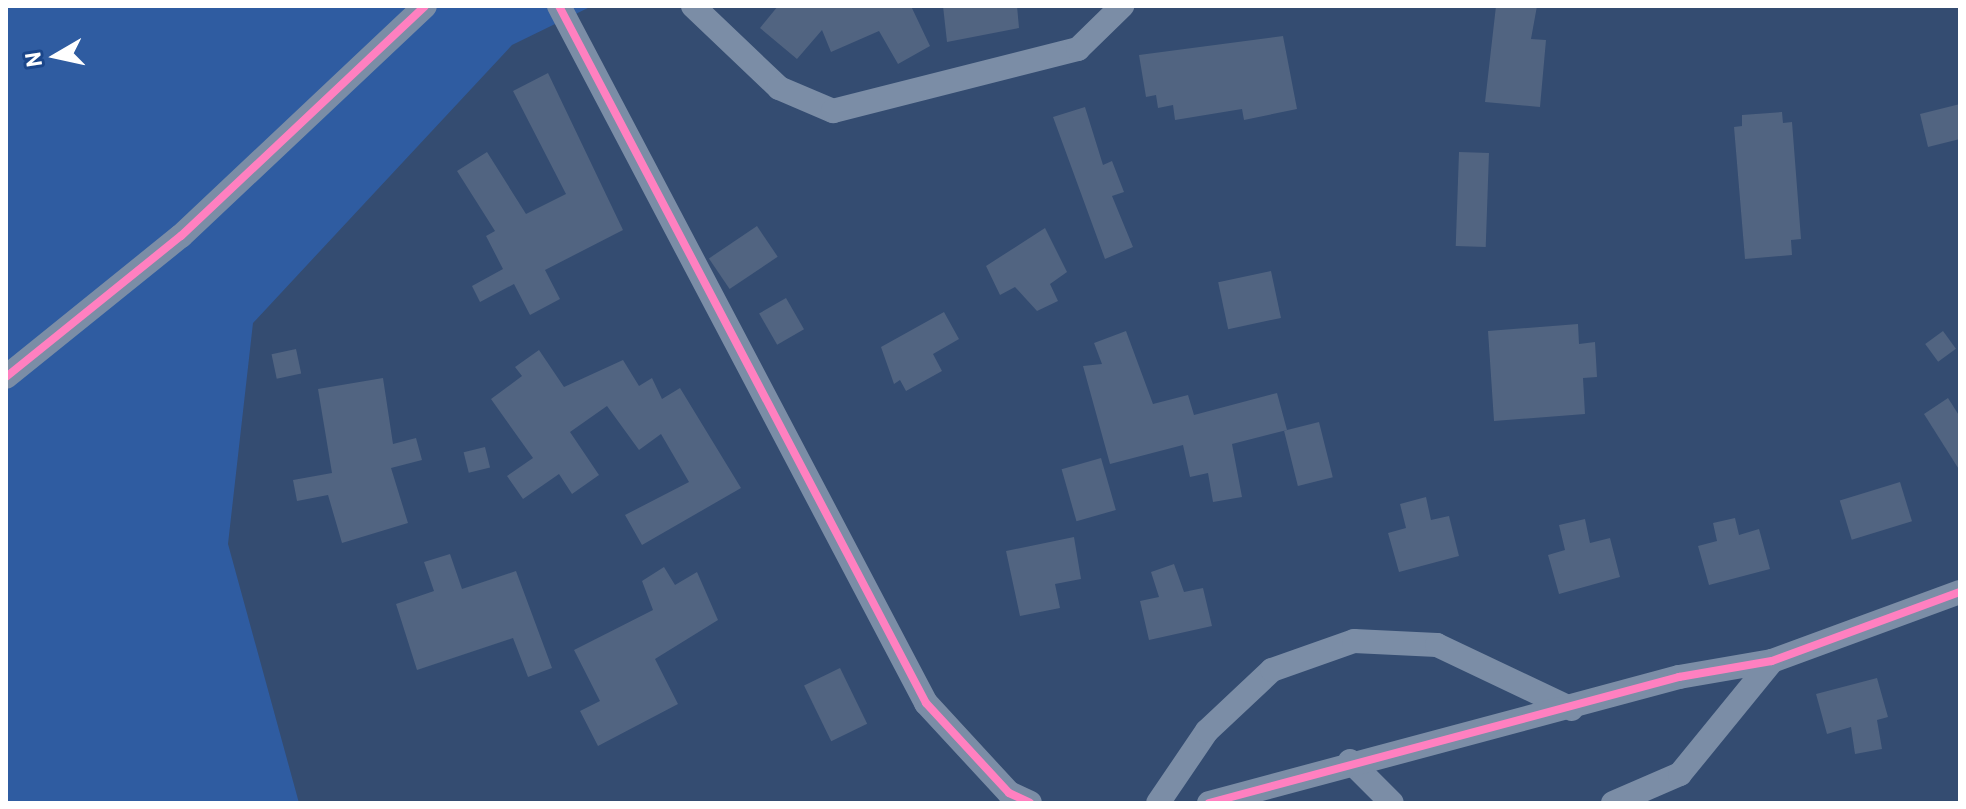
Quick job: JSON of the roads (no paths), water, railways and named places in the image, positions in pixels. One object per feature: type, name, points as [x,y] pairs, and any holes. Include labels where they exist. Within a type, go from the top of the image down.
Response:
[{"type":"street","points":[[6,377],[181,236],[425,6]]},
{"type":"street","points":[[559,6],[926,703],[1009,793],[1030,803]]},
{"type":"street","points":[[693,6],[779,88],[833,111],[1078,49],[1122,6]]},
{"type":"street","points":[[1209,803],[1350,761],[1572,709],[1679,677],[1772,661],[1960,592]]},
{"type":"street","points":[[1158,803],[1207,731],[1272,670],[1354,641],[1437,645],[1572,709]]},
{"type":"street","points":[[1613,803],[1680,774],[1772,661]]},
{"type":"street","points":[[1350,761],[1392,803]]}]
